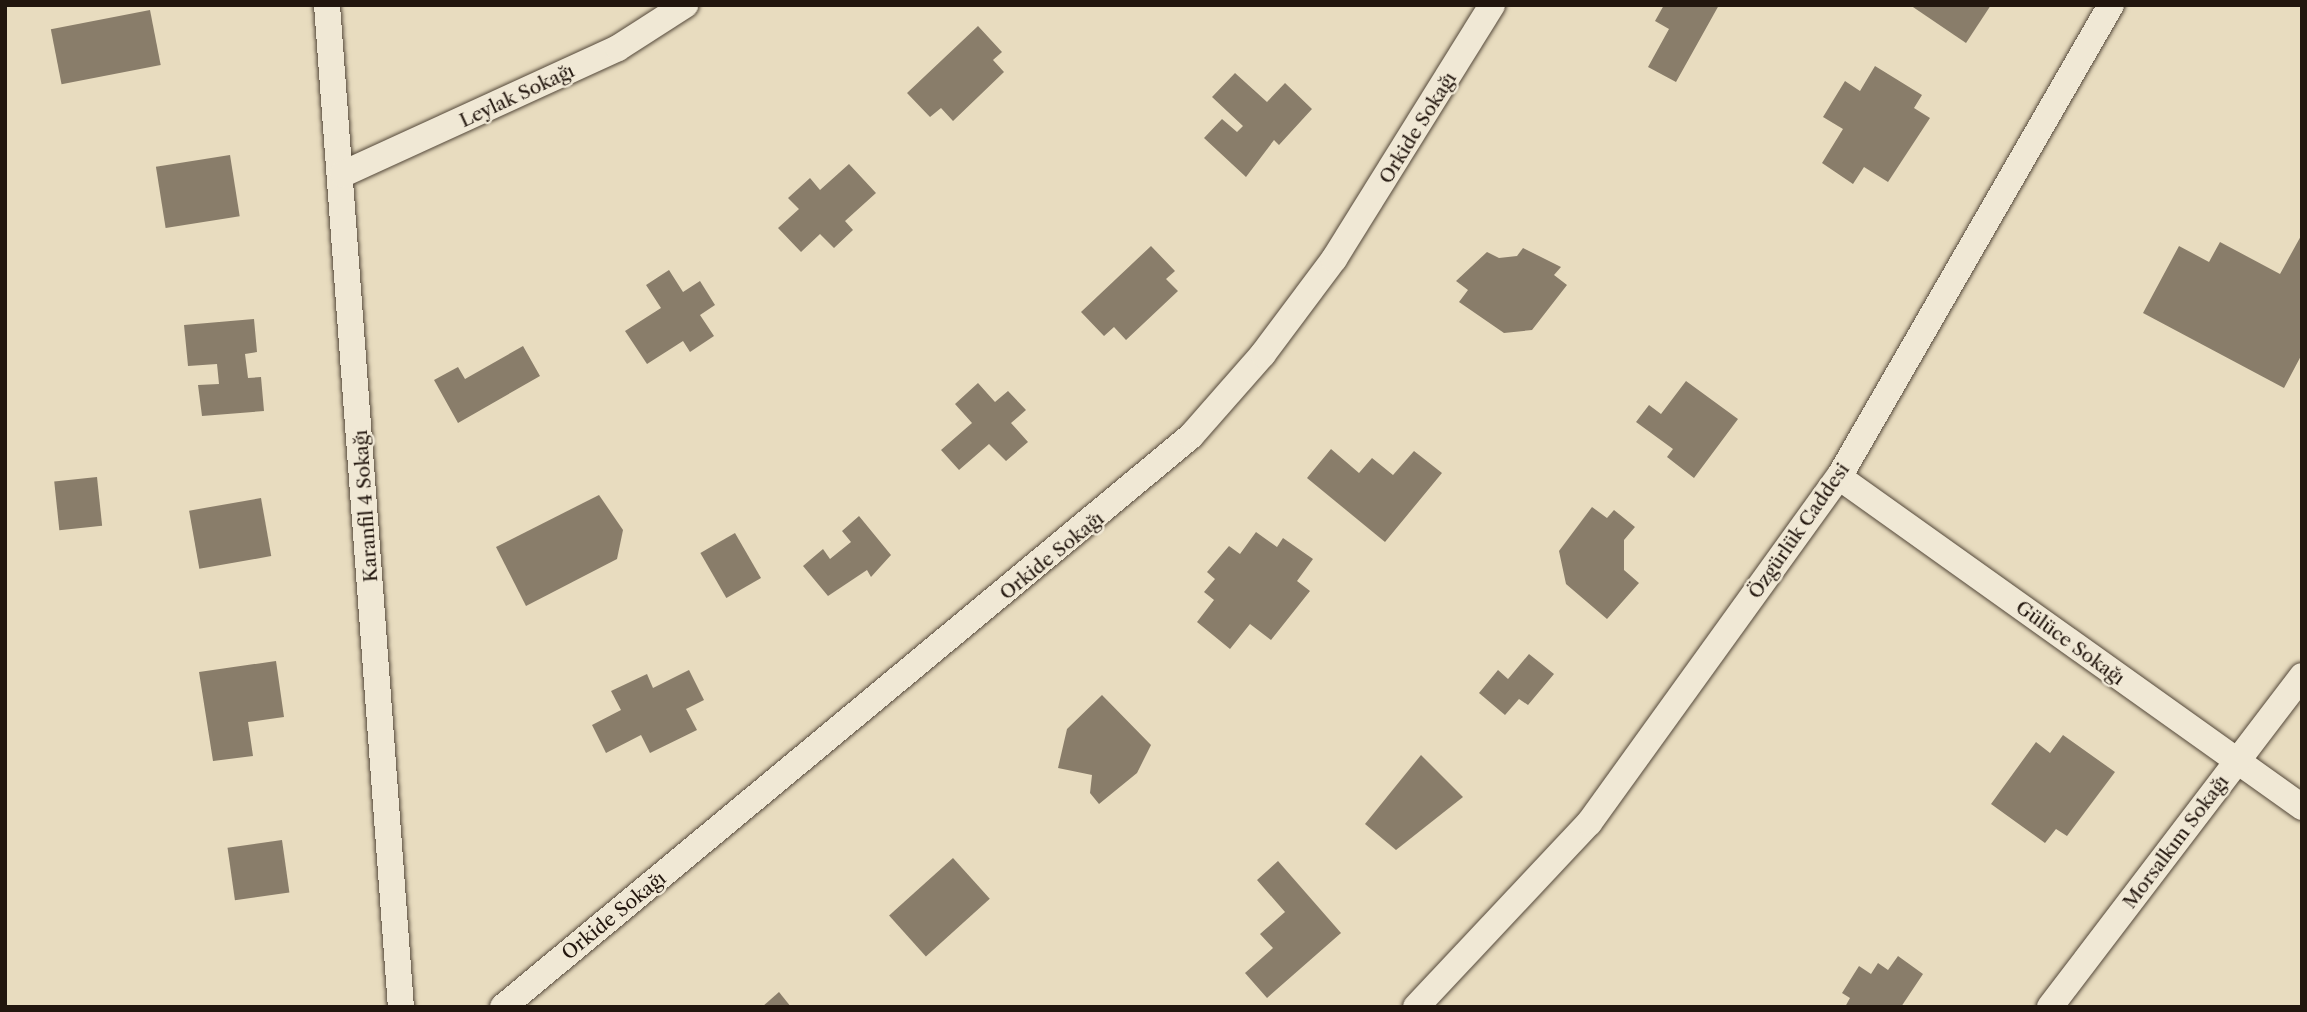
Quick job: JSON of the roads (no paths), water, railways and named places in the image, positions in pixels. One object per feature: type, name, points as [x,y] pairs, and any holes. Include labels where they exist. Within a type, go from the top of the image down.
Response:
[{"type":"street","name":"Karanfil 4 Sokağı","points":[[327,5],[343,174],[401,1007]]},
{"type":"street","name":"Leylak Sokağı","points":[[343,174],[606,54],[685,5]]},
{"type":"street","name":"Orkide Sokağı","points":[[503,1007],[1191,436],[1263,355],[1334,259],[1492,5]]},
{"type":"street","name":"Özgürlük Caddesi","points":[[1416,1007],[1589,823],[1839,477],[2111,5]]},
{"type":"street","name":"Gülüce Sokağı","points":[[1839,477],[2302,807]]},
{"type":"street","name":"Morsalkım Sokağı","points":[[2050,1007],[2302,676]]}]
